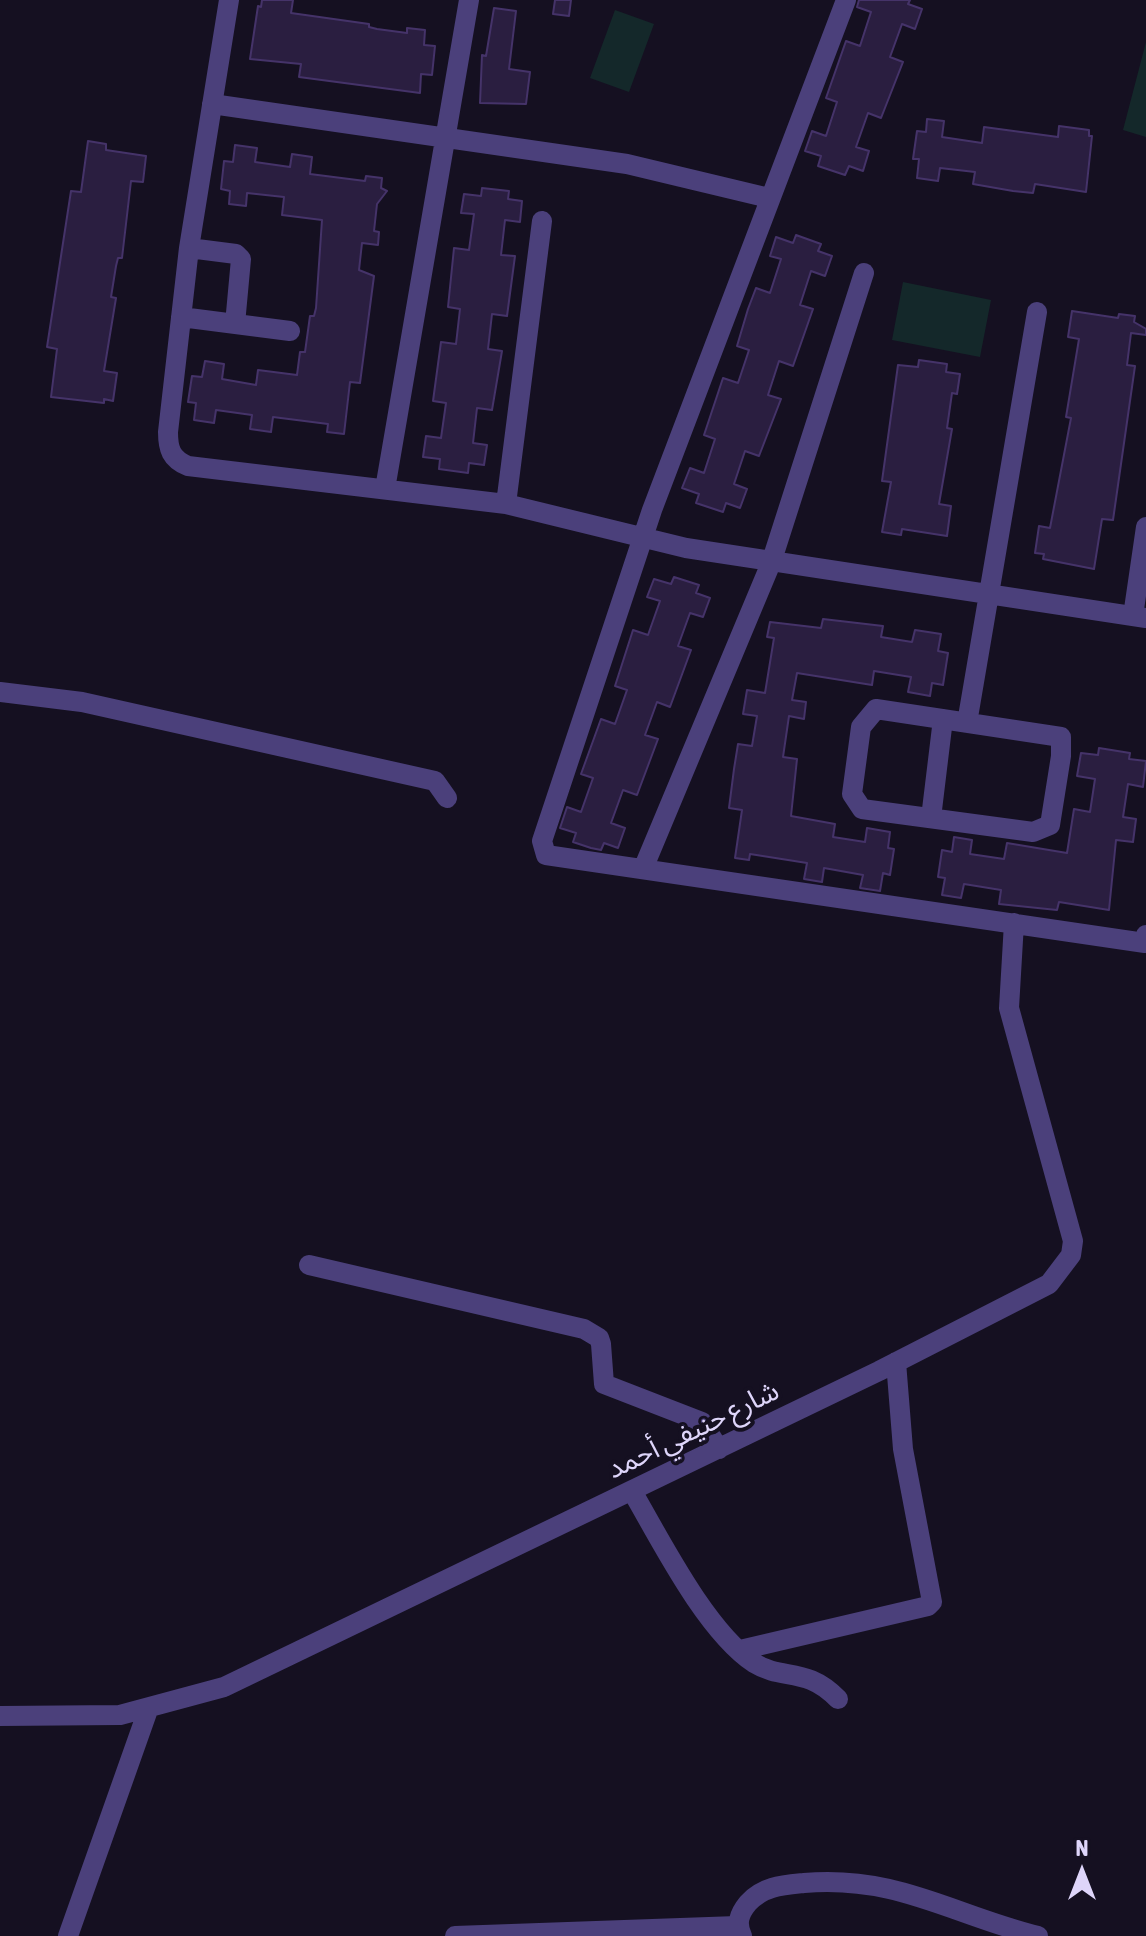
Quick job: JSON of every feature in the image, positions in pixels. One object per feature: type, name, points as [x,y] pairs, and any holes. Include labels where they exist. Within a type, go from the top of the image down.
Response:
[{"type":"street","points":[[229,0],[189,248],[168,432],[168,445],[178,462],[188,466],[506,504],[643,539],[771,563],[1139,617],[1146,527]]},
{"type":"street","points":[[385,489],[443,135],[469,0]]},
{"type":"street","points":[[846,0],[643,539],[542,841],[546,855],[1145,943],[1146,935]]},
{"type":"street","points":[[212,104],[627,164],[769,198]]},
{"type":"street","points":[[506,504],[542,221]]},
{"type":"street","points":[[189,248],[236,254],[241,259],[235,324]]},
{"type":"street","points":[[643,869],[771,563],[864,273]]},
{"type":"street","points":[[967,723],[1037,312]]},
{"type":"street","points":[[181,317],[290,331]]},
{"type":"street","points":[[0,692],[82,702],[435,781],[447,798]]},
{"type":"street","points":[[876,709],[967,723],[1061,737],[1050,825],[1033,832],[862,809],[852,794],[861,727],[876,709]]},
{"type":"street","points":[[931,818],[943,719]]},
{"type":"street","name":"شارع حنيفي أحمد","points":[[0,1716],[67,1718],[148,1710],[224,1687],[719,1449],[1049,1284],[1071,1255],[1073,1241],[1009,1008],[1014,923]]},
{"type":"street","points":[[309,1265],[592,1333],[601,1344],[604,1384],[702,1422],[719,1449]]},
{"type":"street","points":[[740,1650],[851,1626],[928,1606],[932,1602],[933,1591],[903,1449],[896,1362]]},
{"type":"street","points":[[632,1491],[691,1592],[740,1650],[755,1664],[811,1679],[838,1699]]},
{"type":"street","points":[[68,1936],[148,1710]]},
{"type":"street","points":[[455,1936],[740,1931],[740,1913],[759,1892],[777,1886],[832,1881],[878,1885],[919,1894],[1005,1928],[1038,1936]]},
{"type":"green space","points":[[615,10],[654,24],[629,92],[590,78]]},
{"type":"green space","points":[[1146,42],[1146,137],[1123,130]]},
{"type":"green space","points":[[903,282],[991,300],[980,357],[892,340]]},
{"type":"building","points":[[262,0],[293,0],[291,13],[369,24],[369,27],[377,29],[407,33],[407,28],[425,30],[424,45],[435,46],[432,75],[421,74],[420,93],[299,77],[301,64],[250,59],[258,6],[261,7]]},
{"type":"building","points":[[555,0],[571,0],[569,16],[553,14]]},
{"type":"building","points":[[859,0],[910,0],[908,4],[922,9],[915,29],[902,24],[890,57],[903,62],[881,118],[868,113],[856,147],[869,151],[863,171],[849,166],[845,175],[818,166],[821,156],[805,151],[812,131],[826,136],[837,102],[826,98],[846,41],[860,46],[871,12],[857,7]]},
{"type":"building","points":[[494,8],[516,11],[509,69],[530,72],[526,104],[480,103],[482,55],[486,56]]},
{"type":"building","points":[[927,119],[944,121],[942,137],[982,143],[984,127],[1058,137],[1059,126],[1089,130],[1089,136],[1092,136],[1086,192],[1035,184],[1033,193],[1013,191],[973,184],[975,172],[940,168],[938,181],[917,178],[919,159],[913,159],[917,131],[926,132]]},
{"type":"building","points":[[88,141],[106,144],[106,150],[146,156],[143,182],[131,181],[122,258],[118,258],[116,266],[111,297],[116,298],[104,371],[117,373],[113,401],[104,399],[104,403],[51,397],[57,349],[47,347],[71,191],[81,192]]},
{"type":"building","points":[[235,145],[257,148],[255,162],[290,167],[292,154],[312,157],[310,174],[365,181],[366,176],[382,178],[381,188],[387,191],[377,204],[374,231],[379,232],[378,245],[362,243],[359,270],[374,276],[360,383],[350,382],[344,434],[327,432],[328,424],[273,417],[271,432],[250,429],[252,415],[216,410],[214,423],[194,420],[196,403],[188,402],[192,376],[202,377],[205,361],[224,364],[222,379],[256,385],[258,370],[297,375],[300,352],[305,352],[310,316],[314,316],[316,308],[322,220],[282,215],[284,197],[247,193],[246,206],[229,204],[230,191],[221,189],[224,161],[233,162]]},
{"type":"building","points":[[482,188],[509,191],[508,199],[522,201],[520,222],[505,220],[501,255],[515,256],[507,316],[492,314],[488,349],[502,351],[492,410],[477,408],[473,443],[487,445],[484,465],[469,463],[468,473],[439,469],[440,459],[423,457],[426,436],[441,438],[446,403],[433,401],[441,342],[456,344],[460,309],[448,307],[454,248],[469,250],[474,214],[461,213],[464,194],[481,196]]},
{"type":"building","points":[[796,235],[821,244],[818,251],[832,256],[825,276],[811,271],[800,305],[813,309],[793,366],[779,361],[768,395],[781,399],[759,456],[745,451],[734,484],[747,489],[740,508],[726,503],[723,512],[696,503],[699,494],[682,488],[690,468],[704,473],[715,439],[704,435],[723,378],[738,383],[749,350],[737,346],[748,309],[756,288],[770,293],[781,259],[770,256],[776,237],[793,243]]},
{"type":"building","points":[[1072,311],[1118,318],[1119,314],[1135,316],[1134,322],[1146,329],[1146,335],[1131,333],[1127,365],[1135,366],[1113,520],[1102,519],[1094,569],[1043,559],[1044,554],[1035,553],[1039,526],[1050,528],[1071,418],[1066,417],[1079,339],[1068,337]]},
{"type":"building","points":[[919,360],[947,364],[946,372],[960,374],[957,394],[952,393],[947,428],[952,429],[939,504],[951,506],[947,536],[902,529],[901,535],[882,532],[891,482],[882,481],[898,365],[918,367]]},
{"type":"building","points":[[674,577],[699,585],[696,593],[710,598],[703,617],[690,613],[678,646],[691,650],[670,707],[657,702],[645,735],[658,739],[637,795],[623,790],[611,823],[625,828],[618,848],[604,843],[601,850],[573,842],[576,833],[560,828],[567,807],[581,812],[593,778],[581,774],[601,719],[615,724],[627,690],[615,686],[633,630],[648,635],[660,601],[647,597],[654,579],[671,584]]},
{"type":"building","points":[[823,619],[883,626],[881,637],[912,642],[915,630],[941,634],[938,651],[948,653],[943,685],[932,683],[930,696],[908,692],[911,677],[874,671],[872,685],[797,673],[792,700],[806,702],[804,719],[789,716],[783,757],[797,759],[791,816],[835,824],[833,837],[865,842],[867,828],[890,832],[888,848],[894,849],[890,875],[883,873],[880,891],[860,888],[863,875],[824,868],[822,882],[804,879],[807,863],[750,854],[749,860],[735,858],[742,810],[729,808],[734,769],[738,744],[752,746],[757,716],[743,714],[747,690],[765,693],[774,638],[767,637],[770,622],[821,628]]},
{"type":"building","points":[[1099,748],[1130,753],[1129,759],[1146,761],[1143,787],[1128,784],[1123,817],[1136,819],[1133,842],[1116,840],[1109,910],[1059,902],[1057,910],[999,904],[1001,890],[964,884],[961,898],[942,895],[945,878],[938,877],[942,850],[952,852],[954,837],[972,840],[970,854],[1004,859],[1007,843],[1067,853],[1074,809],[1090,812],[1095,779],[1077,776],[1081,753],[1098,755]]}]
